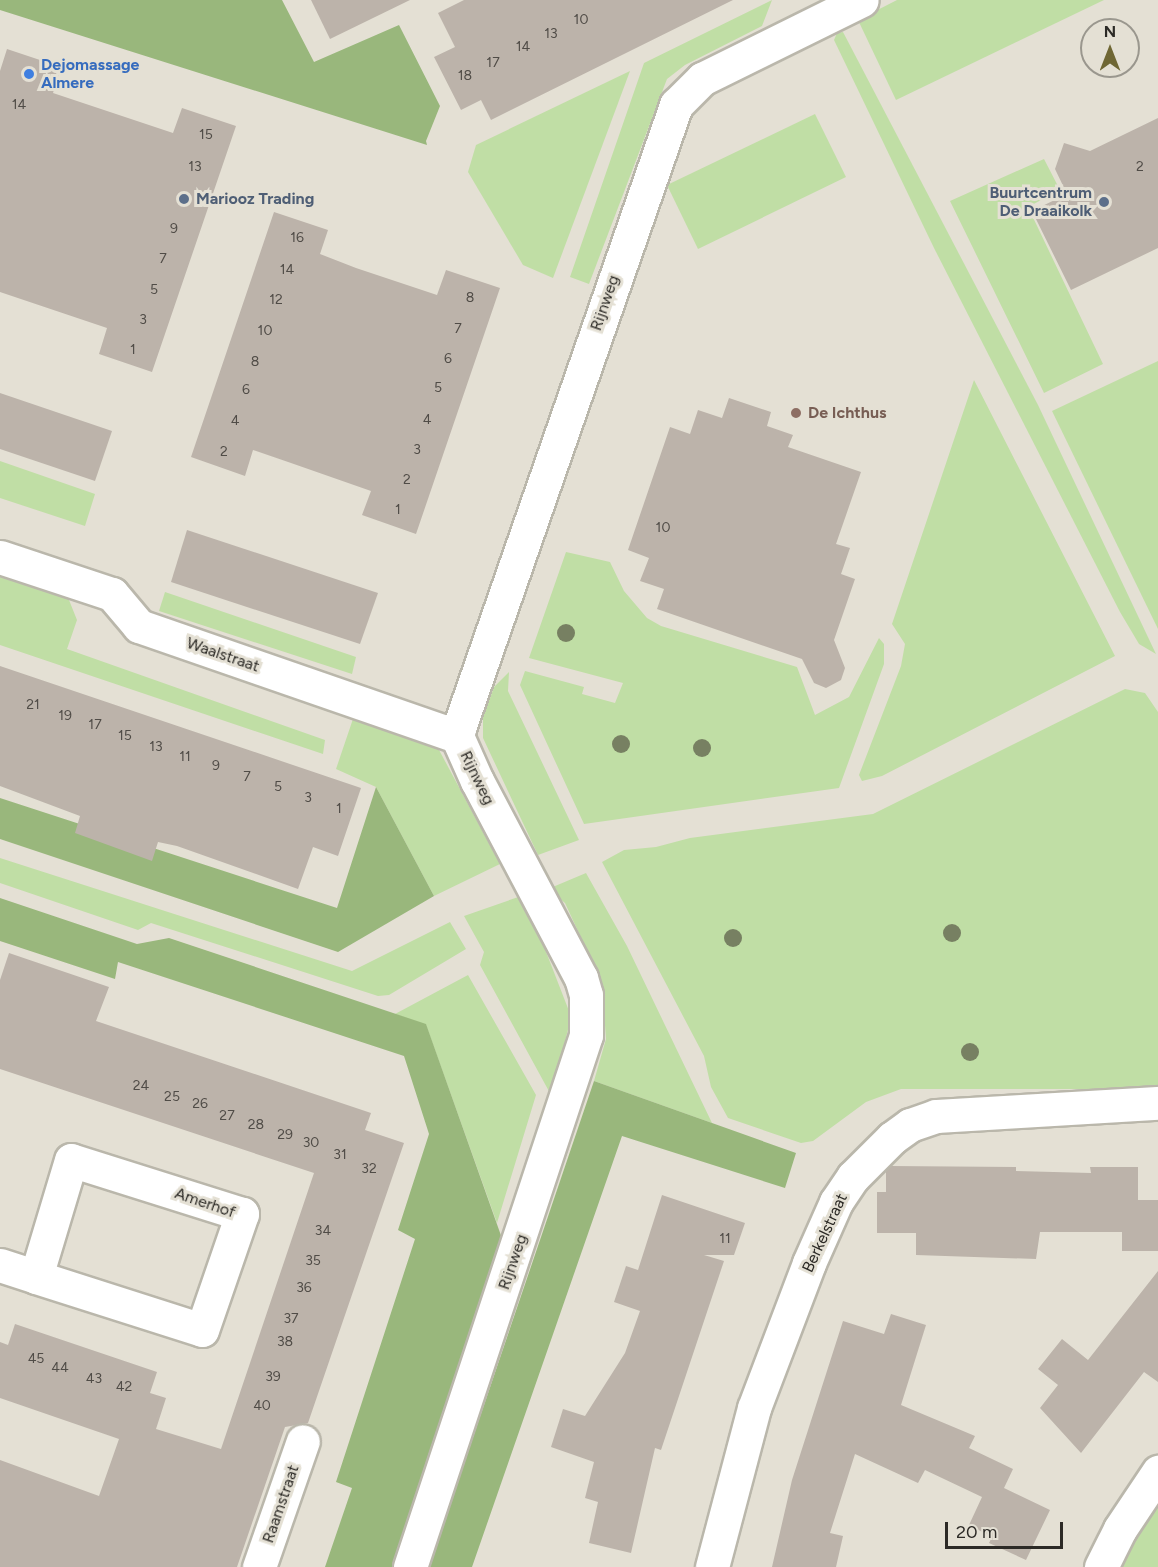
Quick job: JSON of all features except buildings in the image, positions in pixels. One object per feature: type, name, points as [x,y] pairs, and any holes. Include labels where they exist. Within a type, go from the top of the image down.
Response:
[{"type":"street","name":"Rijnweg","points":[[410,1567],[586,1035],[586,994],[580,978],[525,877],[457,736],[676,105],[702,78],[807,12],[856,3]]},
{"type":"street","name":"Waalstraat","points":[[0,557],[112,594],[139,626],[457,736]]},
{"type":"street","name":"Berkelstraat","points":[[712,1567],[754,1408],[809,1263],[836,1202],[853,1177],[892,1138],[910,1125],[936,1116],[1158,1103]]},
{"type":"street","name":"Amerhof","points":[[0,1265],[202,1330],[242,1214],[71,1160],[36,1276]]},
{"type":"street","name":"Raamstraat","points":[[259,1567],[303,1441]]},
{"type":"street","points":[[1101,1567],[1120,1529],[1158,1473]]},
{"type":"green space","points":[[0,0],[282,0],[314,62],[399,25],[440,106],[426,141],[427,145],[0,10]]},
{"type":"green space","points":[[772,0],[762,26],[685,65],[667,79],[589,284],[570,277],[644,63]]},
{"type":"green space","points":[[897,0],[1104,0],[896,100],[858,20]]},
{"type":"green space","points":[[843,32],[1038,405],[1156,654],[1139,644],[1120,612],[934,248],[834,40],[837,33]]},
{"type":"green space","points":[[630,71],[553,278],[523,265],[468,172],[476,145]]},
{"type":"green space","points":[[815,114],[846,177],[698,249],[667,185]]},
{"type":"green space","points":[[1044,159],[1060,190],[1028,207],[1103,364],[1044,393],[950,201]]},
{"type":"green space","points":[[1158,361],[1158,629],[1052,411]]},
{"type":"green space","points":[[974,380],[1115,656],[882,776],[862,781],[859,775],[901,666],[905,644],[892,624]]},
{"type":"green space","points":[[0,461],[95,494],[85,526],[0,498]]},
{"type":"green space","points":[[566,552],[610,562],[624,591],[647,618],[661,626],[797,667],[815,715],[849,697],[879,638],[884,644],[884,664],[839,788],[584,824],[520,685],[525,671],[584,687],[582,694],[615,703],[623,683],[529,658]]},
{"type":"green space","points":[[0,573],[67,595],[77,620],[67,649],[325,740],[323,754],[0,645]]},
{"type":"green space","points":[[165,592],[356,657],[352,674],[159,611]]},
{"type":"green space","points":[[509,672],[508,691],[579,840],[538,855],[483,738],[483,717],[494,687]]},
{"type":"green space","points":[[1125,689],[1145,693],[1158,712],[1158,1089],[901,1089],[866,1102],[813,1141],[801,1143],[728,1118],[711,1087],[704,1056],[602,862],[624,850],[656,847],[690,838],[873,814]]},
{"type":"green space","points":[[355,713],[438,748],[500,864],[434,896],[376,787],[336,769]]},
{"type":"green space","points":[[376,787],[434,896],[338,952],[0,839],[0,798],[337,908]]},
{"type":"green space","points":[[0,858],[352,971],[450,922],[466,949],[389,995],[378,996],[151,923],[138,930],[0,883]]},
{"type":"green space","points":[[586,873],[627,946],[712,1123],[594,1081],[606,1039],[602,983],[565,903],[548,889]]},
{"type":"green space","points":[[524,895],[569,1011],[569,1026],[551,1095],[480,965],[484,952],[464,916]]},
{"type":"green space","points":[[0,898],[137,944],[169,938],[426,1024],[504,1244],[393,1567],[325,1567],[352,1488],[336,1482],[415,1239],[398,1230],[429,1134],[404,1056],[118,962],[115,979],[0,941]]},
{"type":"green space","points":[[468,975],[536,1095],[497,1223],[426,1025],[395,1014]]},
{"type":"green space","points":[[594,1081],[796,1153],[785,1188],[622,1136],[472,1567],[429,1567]]},
{"type":"green space","points":[[1158,1485],[1158,1567],[1112,1567]]},
{"type":"place","name":"Dejomassage Almere","points":[[29,74]]},
{"type":"place","name":"Mariooz Trading","points":[[184,199]]},
{"type":"place","name":"Buurtcentrum De Draaikolk","points":[[1104,202]]},
{"type":"place","name":"De Ichthus","points":[[796,413]]}]
